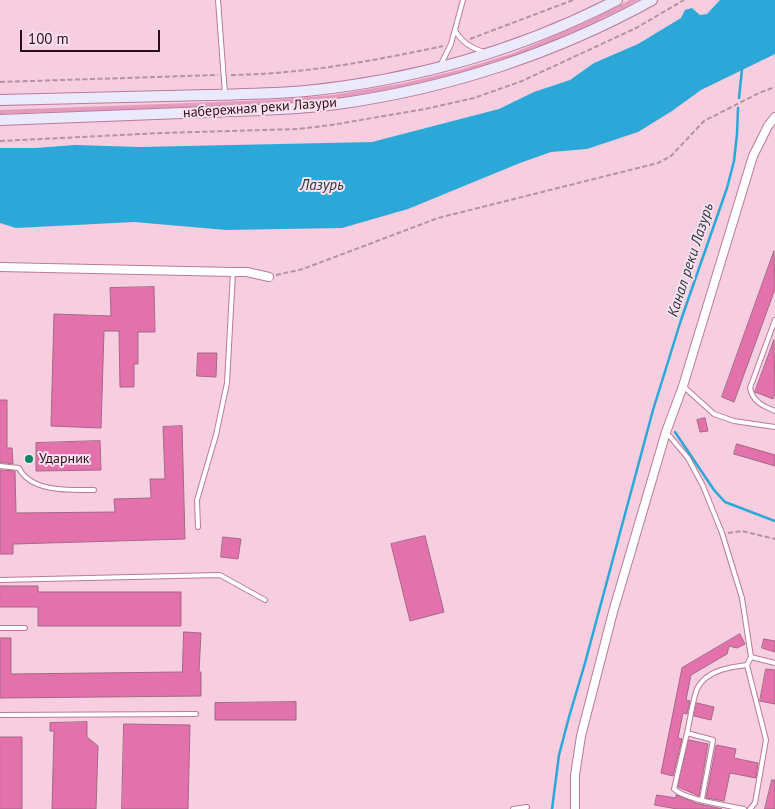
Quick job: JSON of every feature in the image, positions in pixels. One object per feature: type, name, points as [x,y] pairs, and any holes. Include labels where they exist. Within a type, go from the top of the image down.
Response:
[{"type":"main road","name":"набережная реки Лазури","points":[[0,100],[263,94],[331,88],[390,79],[489,53],[553,30],[617,0]]},
{"type":"main road","name":"набережная реки Лазури","points":[[0,120],[256,111],[313,107],[370,99],[441,83],[512,62],[588,32],[652,0]]},
{"type":"street","points":[[575,809],[575,775],[581,736],[613,612],[666,432],[683,386],[753,156],[768,126],[775,117]]},
{"type":"street","points":[[0,267],[247,272],[268,277]]},
{"type":"lane","points":[[218,0],[225,94]]},
{"type":"lane","points":[[440,67],[451,44],[463,0]]},
{"type":"lane","points":[[455,29],[464,41],[475,50],[489,53]]},
{"type":"lane","points":[[198,527],[197,500],[216,435],[228,382],[233,272]]},
{"type":"lane","points":[[775,320],[750,388],[752,396],[759,404],[775,411]]},
{"type":"lane","points":[[683,386],[714,414],[734,421],[775,427]]},
{"type":"lane","points":[[666,432],[688,458],[702,486],[722,533],[742,598],[751,657],[747,665],[766,740],[755,802],[750,809]]},
{"type":"lane","points":[[0,466],[19,468],[21,474],[40,486],[61,490],[94,490]]},
{"type":"lane","points":[[0,580],[220,575],[265,600]]},
{"type":"lane","points":[[0,628],[25,628]]},
{"type":"lane","points":[[751,657],[775,663]]},
{"type":"lane","points":[[744,809],[679,794],[674,789],[698,687],[706,678],[726,667],[747,665]]},
{"type":"lane","points":[[0,715],[196,714]]},
{"type":"lane","points":[[687,733],[713,740],[702,799]]},
{"type":"lane","points":[[513,809],[527,807]]},
{"type":"path","points":[[464,41],[573,0]]},
{"type":"path","points":[[672,0],[676,5]]},
{"type":"path","points":[[0,82],[263,74],[328,68],[388,58],[451,44]]},
{"type":"path","points":[[268,277],[303,270],[438,218],[658,163],[671,156],[704,122],[759,93],[775,87]]},
{"type":"path","points":[[722,533],[742,532],[775,538]]},
{"type":"shaded area","points":[[630,0],[638,0],[579,29],[519,54],[457,74],[371,93],[327,99],[260,104],[0,114],[0,110],[271,100],[333,95],[405,83],[463,69],[514,53],[590,20]]},
{"type":"water","name":"Лазурь","points":[[720,0],[775,0],[775,54],[701,90],[638,132],[587,149],[551,152],[408,209],[342,228],[226,230],[134,222],[16,228],[0,223],[0,148],[75,145],[140,147],[372,142],[499,109],[534,92],[570,80],[594,63],[638,44],[681,18],[685,10],[692,8],[700,15],[707,14]]},
{"type":"building","points":[[774,251],[775,289],[734,402],[722,397]]},
{"type":"building","points":[[154,287],[155,332],[138,332],[138,364],[134,364],[134,387],[120,387],[119,331],[104,331],[101,428],[51,426],[54,314],[111,316],[110,288]]},
{"type":"building","points":[[774,340],[775,394],[773,399],[755,392]]},
{"type":"building","points":[[198,353],[217,353],[216,377],[197,376]]},
{"type":"building","points":[[0,400],[7,400],[7,448],[12,448],[13,464],[0,462]]},
{"type":"building","points":[[705,418],[708,431],[700,432],[697,420]]},
{"type":"building","points":[[182,426],[185,539],[13,544],[13,554],[0,554],[0,470],[15,471],[16,513],[115,512],[114,499],[151,498],[150,479],[165,479],[163,427]]},
{"type":"building","points":[[100,441],[101,470],[36,471],[36,443]]},
{"type":"building","points":[[737,444],[775,455],[775,466],[734,454]]},
{"type":"building","points":[[425,536],[444,612],[410,621],[391,544]]},
{"type":"building","points":[[223,537],[241,539],[238,559],[221,557]]},
{"type":"building","points":[[0,586],[38,586],[38,592],[181,592],[181,626],[38,626],[38,607],[0,607]]},
{"type":"building","points":[[184,632],[201,633],[199,672],[201,672],[201,696],[0,698],[0,638],[11,638],[11,674],[182,672]]},
{"type":"building","points":[[740,634],[745,644],[737,648],[729,646],[727,654],[691,675],[686,700],[690,701],[687,714],[683,713],[678,738],[682,739],[673,776],[661,773],[682,668]]},
{"type":"building","points":[[764,639],[775,641],[775,652],[762,648]]},
{"type":"building","points":[[766,669],[775,670],[775,704],[760,701]]},
{"type":"building","points":[[296,702],[296,720],[215,720],[215,703]]},
{"type":"building","points":[[697,703],[714,707],[711,720],[694,716]]},
{"type":"building","points":[[87,722],[87,737],[98,746],[96,809],[52,809],[54,731],[50,731],[50,723]]},
{"type":"building","points":[[124,724],[190,725],[188,809],[122,809]]},
{"type":"building","points":[[0,737],[22,737],[22,809],[0,809]]},
{"type":"building","points":[[689,740],[708,744],[699,796],[678,787]]},
{"type":"building","points":[[717,745],[736,749],[734,758],[758,763],[756,778],[730,773],[724,801],[706,798]]},
{"type":"building","points":[[772,780],[775,780],[775,809],[765,809]]},
{"type":"building","points":[[657,795],[676,798],[676,795],[696,803],[722,809],[677,809],[655,805]]},
{"type":"waterway","points":[[739,98],[741,68]]},
{"type":"waterway","points":[[552,809],[559,755],[653,410],[681,320],[727,188],[734,161],[738,108]]},
{"type":"waterway","name":"Канал реки Лазурь","points":[[675,432],[714,490],[725,502],[775,521]]},
{"type":"place","name":"Ударник","points":[[29,459]]}]
